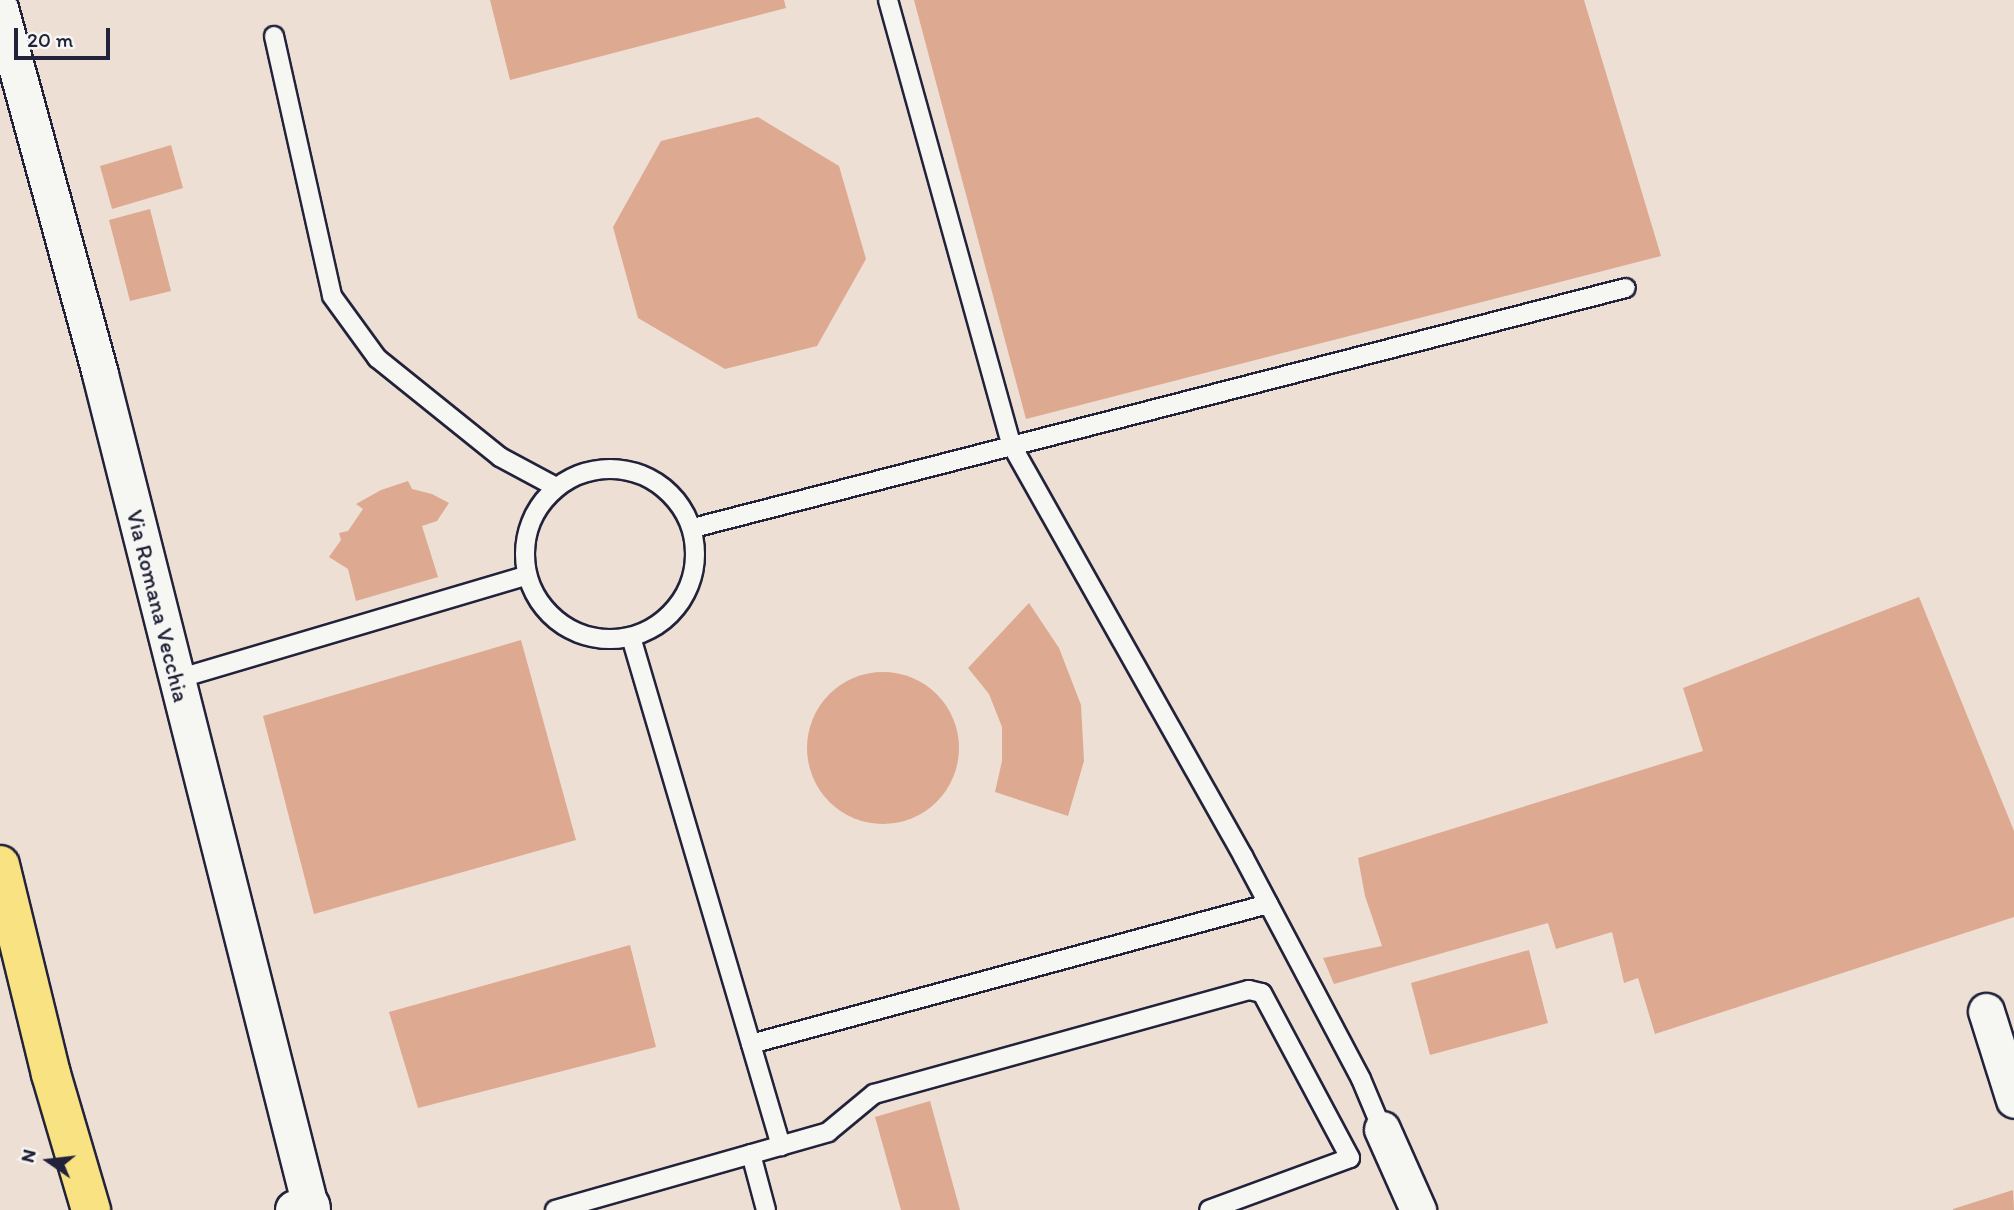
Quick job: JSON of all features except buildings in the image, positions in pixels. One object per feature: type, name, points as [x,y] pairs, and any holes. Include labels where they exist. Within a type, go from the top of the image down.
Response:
[{"type":"highway","points":[[0,864],[51,1074],[91,1210]]},
{"type":"street","name":"Via Romana Vecchia","points":[[0,8],[100,374],[305,1209]]},
{"type":"street","points":[[1986,1012],[2014,1100]]},
{"type":"street","points":[[1382,1129],[1418,1210]]},
{"type":"lane","points":[[888,0],[1012,446],[1268,904],[1361,1079],[1382,1129]]},
{"type":"lane","points":[[274,36],[332,296],[377,358],[500,457],[556,487]]},
{"type":"lane","points":[[693,528],[1626,288]]},
{"type":"lane","points":[[607,467],[635,471],[660,483],[680,503],[693,528],[697,556],[687,591],[678,608],[657,626],[631,638],[604,640],[578,634],[555,620],[538,600],[527,575],[524,551],[529,527],[540,505],[556,487],[580,473],[607,467]]},
{"type":"lane","points":[[177,679],[527,575]]},
{"type":"lane","points":[[631,638],[781,1146]]},
{"type":"lane","points":[[751,1044],[1268,904]]},
{"type":"lane","points":[[555,1210],[828,1132],[874,1094],[1250,990],[1262,993],[1350,1158],[1209,1210]]},
{"type":"lane","points":[[751,1154],[766,1210]]}]
